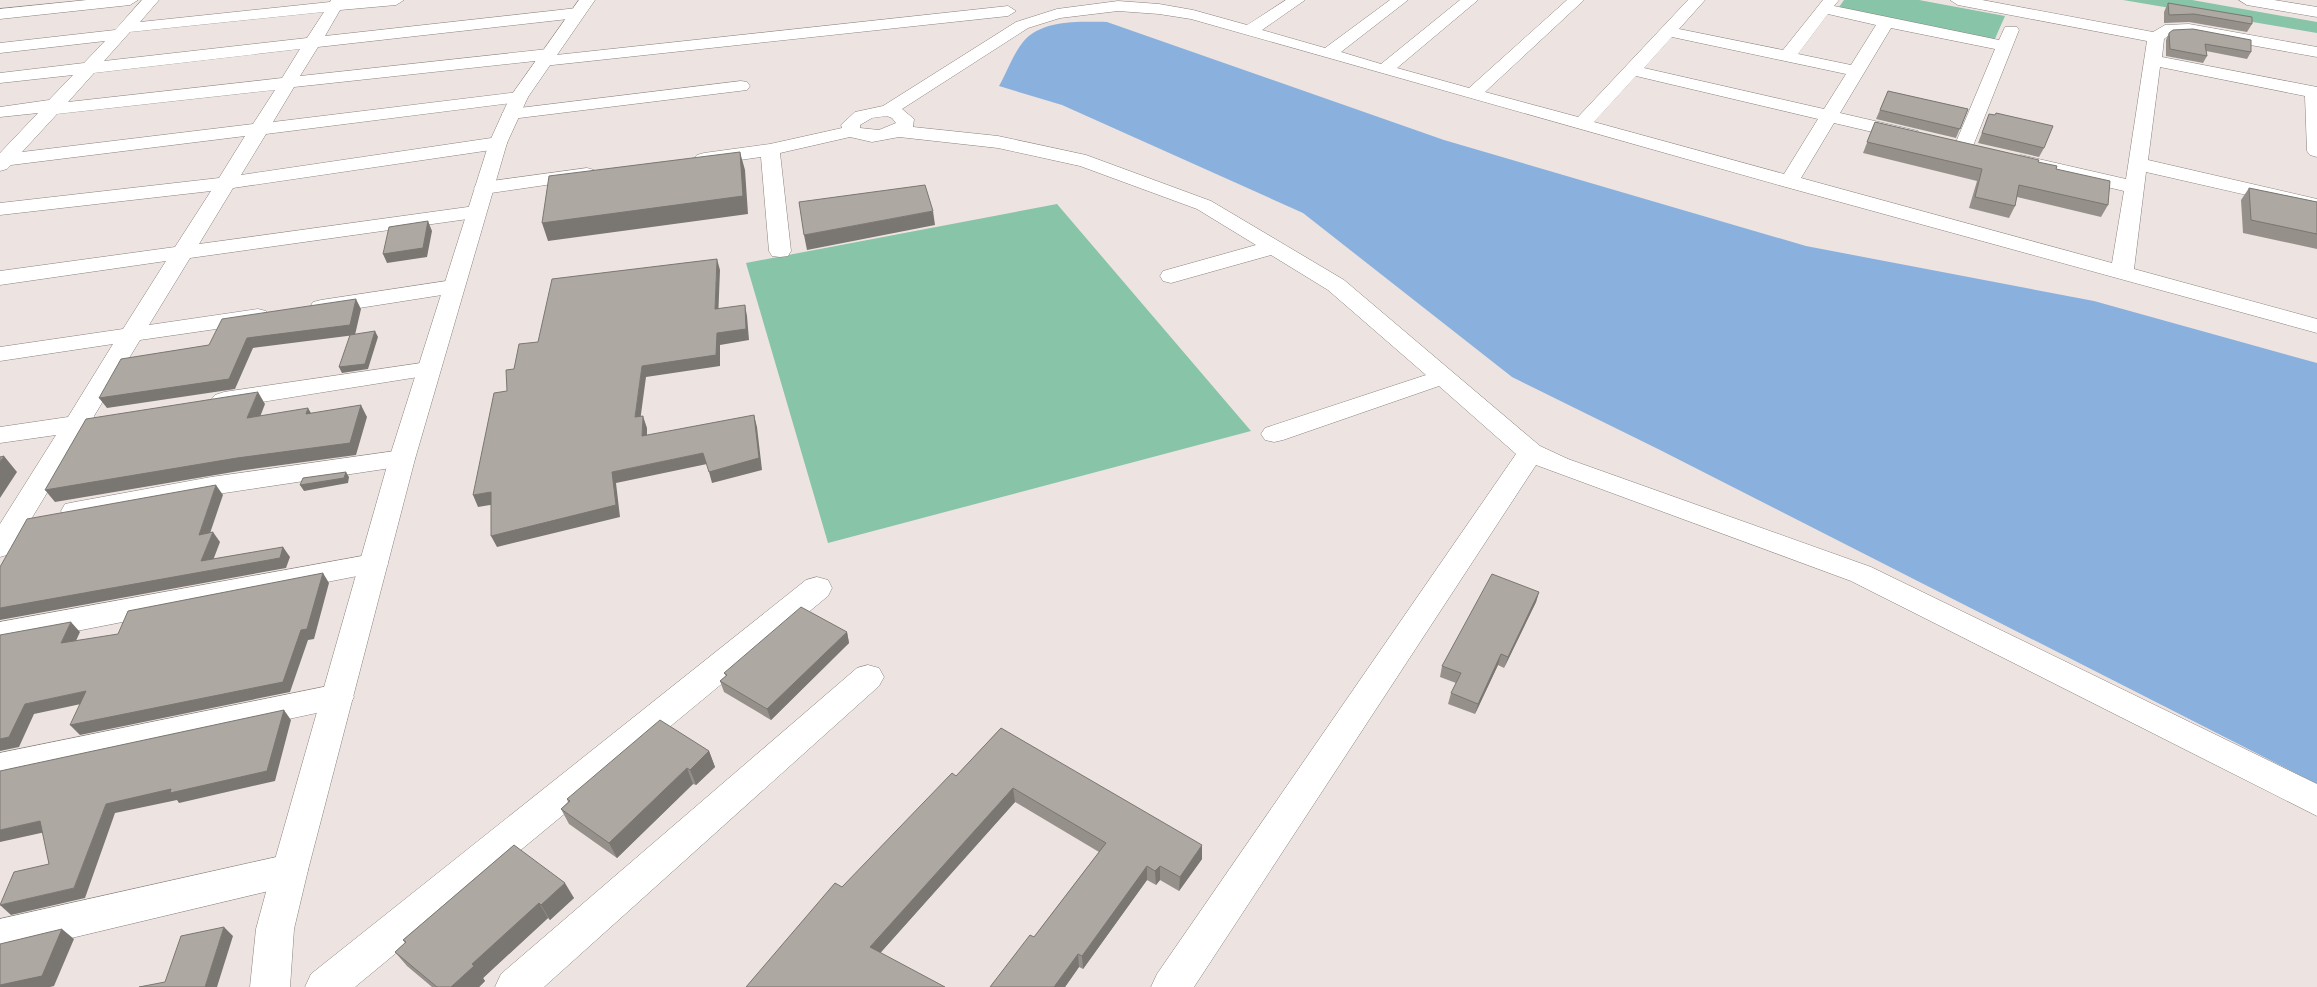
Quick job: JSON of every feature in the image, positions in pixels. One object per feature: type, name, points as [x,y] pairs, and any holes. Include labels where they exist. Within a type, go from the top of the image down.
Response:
[{"type":"main road","points":[[0,14],[130,0]]},
{"type":"main road","points":[[1,157],[19,144],[151,0]]},
{"type":"main road","points":[[0,48],[337,3],[396,0]]},
{"type":"main road","points":[[1249,31],[1297,0]]},
{"type":"main road","points":[[1328,54],[1400,0]]},
{"type":"main road","points":[[1384,70],[1470,0]]},
{"type":"main road","points":[[1473,94],[1576,0]]},
{"type":"main road","points":[[1582,124],[1697,0]]},
{"type":"main road","points":[[1958,0],[2156,38]]},
{"type":"main road","points":[[2247,0],[2317,12]]},
{"type":"main road","points":[[0,547],[8,523],[77,423],[337,3]]},
{"type":"main road","points":[[892,121],[1022,25],[1057,14],[1119,3],[1193,15],[1384,70],[2317,326]]},
{"type":"main road","points":[[1787,56],[1828,5],[1886,22],[2004,46]]},
{"type":"main road","points":[[0,78],[313,42],[582,6]]},
{"type":"main road","points":[[270,987],[275,929],[290,870],[402,459],[498,143],[515,106],[545,58],[582,6]]},
{"type":"main road","points":[[0,112],[545,58],[1003,6],[1022,25]]},
{"type":"main road","points":[[1964,147],[2018,12]]},
{"type":"main road","points":[[1789,182],[1886,22]]},
{"type":"main road","points":[[2122,273],[2156,38],[2165,30],[2189,29],[2317,52]]},
{"type":"main road","points":[[1668,31],[1856,71]]},
{"type":"main road","points":[[2153,60],[2315,93],[2317,151]]},
{"type":"main road","points":[[1632,70],[1926,138]]},
{"type":"main road","points":[[1,157],[259,129],[741,86]]},
{"type":"main road","points":[[681,162],[770,150],[852,131],[850,125],[862,115],[1086,160],[1204,205],[1336,285],[1531,452],[1559,465],[1861,574],[2317,801]]},
{"type":"main road","points":[[0,209],[226,183],[498,143]]},
{"type":"main road","points":[[1945,143],[1983,152]]},
{"type":"main road","points":[[770,150],[780,251]]},
{"type":"main road","points":[[2002,156],[2134,187]]},
{"type":"main road","points":[[2138,164],[2317,205]]},
{"type":"main road","points":[[0,278],[182,253],[480,200],[602,172]]},
{"type":"main road","points":[[1171,276],[1274,247]]},
{"type":"main road","points":[[0,354],[453,287]]},
{"type":"main road","points":[[204,404],[428,369]]},
{"type":"main road","points":[[1274,434],[1443,377]]},
{"type":"main road","points":[[0,435],[106,419]]},
{"type":"main road","points":[[1171,987],[1531,452]]},
{"type":"main road","points":[[8,523],[211,486],[402,459]]},
{"type":"main road","points":[[0,634],[373,564]]},
{"type":"main road","points":[[325,987],[817,588]]},
{"type":"main road","points":[[515,987],[868,677]]},
{"type":"main road","points":[[0,767],[338,697]]},
{"type":"main road","points":[[0,936],[290,870]]},
{"type":"green space","points":[[1844,0],[1919,0],[2005,16],[1994,41],[1837,10]]},
{"type":"green space","points":[[2123,0],[2192,0],[2317,22],[2317,33]]},
{"type":"green space","points":[[1057,204],[1251,431],[828,543],[746,263]]},
{"type":"water","points":[[1107,22],[1444,140],[1806,246],[2094,301],[2317,363],[2317,784],[1660,450],[1512,377],[1303,213],[1062,105],[999,86],[1023,42],[1040,29],[1062,23]]},
{"type":"building","points":[[2168,3],[2252,17],[2252,24],[2194,14],[2169,15]]},
{"type":"building","points":[[2193,29],[2251,40],[2251,52],[2205,44],[2207,56],[2170,49],[2169,33],[2173,30]]},
{"type":"building","points":[[1888,91],[1968,109],[1960,129],[1880,110]]},
{"type":"building","points":[[1996,113],[2053,126],[2044,148],[1982,133],[1989,114],[1995,115]]},
{"type":"building","points":[[1875,122],[2039,160],[2038,162],[2057,166],[2056,169],[2110,181],[2108,205],[2019,185],[2015,206],[1975,197],[1982,169],[1867,142]]},
{"type":"building","points":[[740,152],[743,196],[542,223],[549,176]]},
{"type":"building","points":[[925,185],[933,211],[804,235],[799,202]]},
{"type":"building","points":[[2249,188],[2317,202],[2317,234],[2251,220]]},
{"type":"building","points":[[428,221],[423,248],[383,254],[389,227]]},
{"type":"building","points":[[717,259],[715,309],[745,305],[746,329],[717,333],[716,355],[642,366],[635,417],[643,416],[642,436],[754,415],[759,458],[709,472],[703,453],[612,472],[616,505],[491,536],[491,492],[473,495],[494,393],[507,391],[506,370],[514,369],[519,344],[538,342],[552,279]]},
{"type":"building","points":[[356,299],[350,325],[247,338],[229,379],[99,398],[121,359],[209,345],[222,319]]},
{"type":"building","points":[[375,331],[365,364],[339,367],[350,335]]},
{"type":"building","points":[[258,392],[247,418],[308,408],[306,414],[361,405],[350,443],[237,458],[45,490],[86,419]]},
{"type":"building","points":[[346,472],[344,478],[300,485],[303,478]]},
{"type":"building","points":[[216,485],[199,535],[213,532],[201,561],[283,547],[280,558],[0,608],[0,567],[27,519]]},
{"type":"building","points":[[323,573],[307,629],[301,630],[283,682],[70,725],[86,691],[25,704],[9,737],[0,739],[0,635],[71,622],[61,643],[118,634],[128,611]]},
{"type":"building","points":[[1492,574],[1539,592],[1508,657],[1501,654],[1478,704],[1451,693],[1461,673],[1442,666]]},
{"type":"building","points":[[801,607],[847,632],[767,709],[720,681],[727,675],[724,673]]},
{"type":"building","points":[[284,710],[267,771],[170,793],[171,789],[106,804],[74,888],[0,905],[14,872],[49,864],[40,821],[0,830],[0,771]]},
{"type":"building","points":[[660,720],[709,751],[690,770],[687,768],[609,843],[561,809],[570,801],[567,799]]},
{"type":"building","points":[[1001,728],[1202,845],[1180,877],[1160,866],[1155,871],[1147,866],[1082,956],[1078,954],[1054,987],[990,987],[1030,935],[1034,937],[1106,843],[1013,788],[870,947],[945,987],[746,987],[835,883],[842,887],[952,773],[956,776]]},
{"type":"building","points":[[514,845],[565,883],[541,905],[539,903],[472,964],[474,966],[451,987],[437,987],[395,952],[406,942],[403,940]]},
{"type":"building","points":[[224,927],[205,987],[139,987],[165,982],[181,936]]},
{"type":"building","points":[[62,929],[42,976],[0,985],[0,944]]}]
